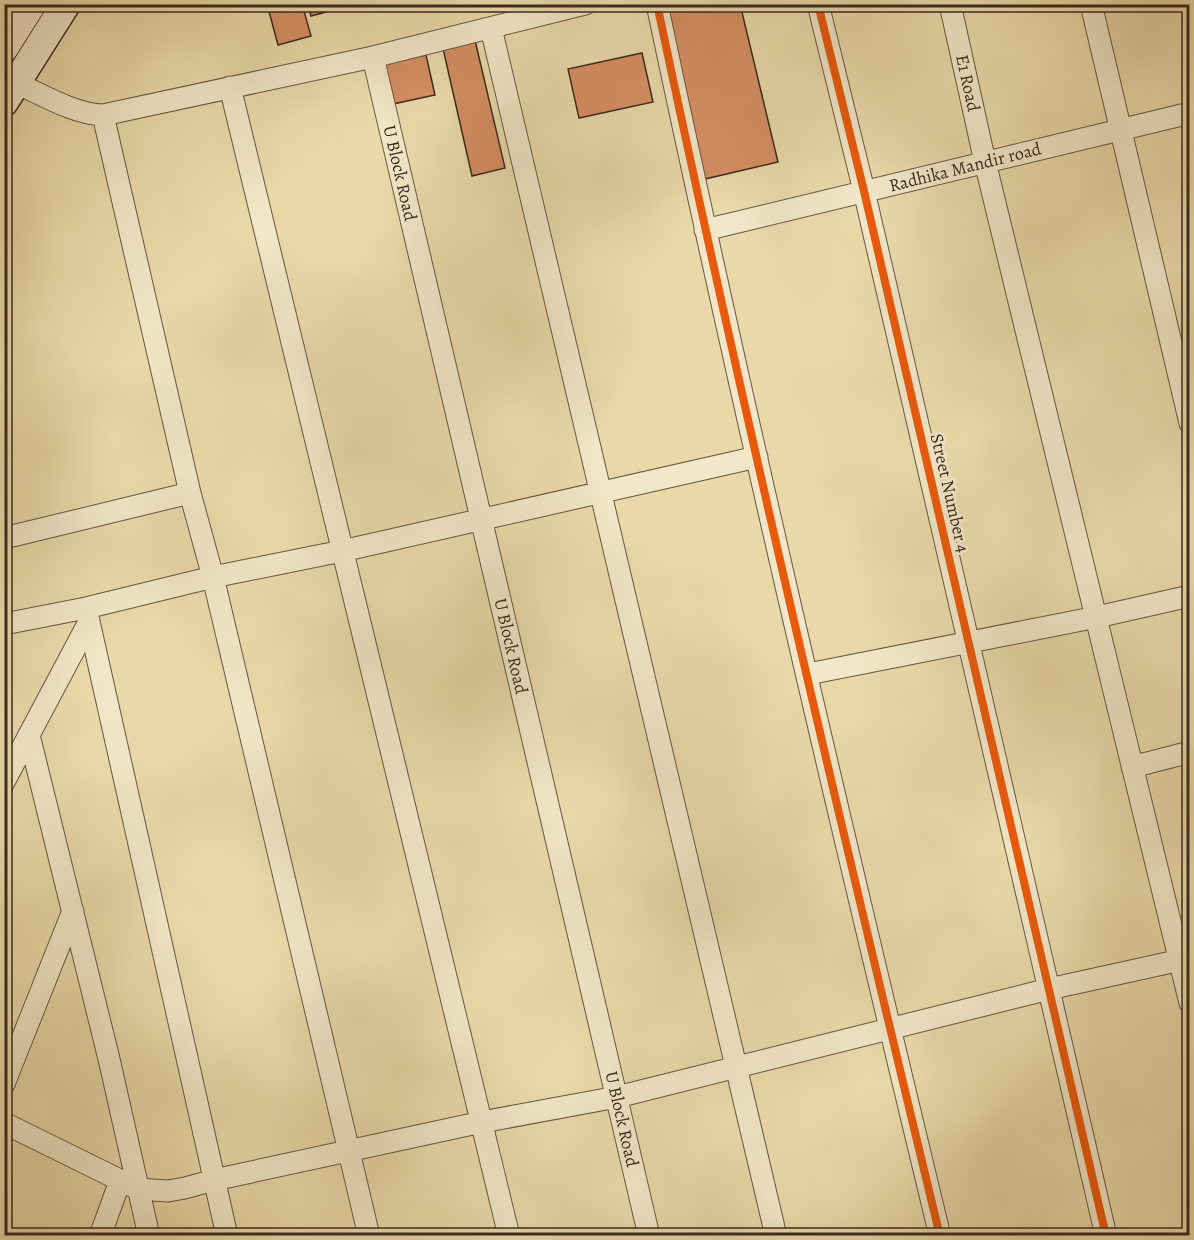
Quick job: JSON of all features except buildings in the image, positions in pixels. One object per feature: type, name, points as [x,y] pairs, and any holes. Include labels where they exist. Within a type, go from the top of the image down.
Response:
[{"type":"main road","points":[[4,48],[32,4]]},
{"type":"main road","points":[[10,93],[66,4]]},
{"type":"street","points":[[657,4],[705,230],[757,457],[940,1236]]},
{"type":"street","name":"Street Number 4","points":[[818,4],[864,191],[1106,1236]]},
{"type":"street","name":"E1 Road","points":[[950,4],[985,162],[1132,767],[1184,960],[1190,1003]]},
{"type":"street","points":[[1091,4],[1190,423]]},
{"type":"street","points":[[10,93],[103,116],[373,57],[576,5]]},
{"type":"street","points":[[491,28],[776,1236]]},
{"type":"street","name":"U Block Road","points":[[373,57],[649,1236]]},
{"type":"street","points":[[230,87],[509,1236]]},
{"type":"street","name":"Radhika Mandir road","points":[[705,230],[1190,113]]},
{"type":"street","points":[[103,116],[190,493],[213,577],[369,1236]]},
{"type":"street","points":[[4,624],[88,615],[213,577],[342,551],[757,457]]},
{"type":"street","points":[[4,538],[190,493]]},
{"type":"street","points":[[808,674],[1097,617],[1190,596]]},
{"type":"street","points":[[4,782],[88,615]]},
{"type":"street","points":[[88,615],[227,1236]]},
{"type":"street","points":[[29,735],[73,911],[129,1185],[149,1236]]},
{"type":"street","points":[[1132,767],[1190,752]]},
{"type":"street","points":[[4,1084],[73,911]]},
{"type":"street","points":[[4,1123],[129,1185],[168,1191],[348,1150],[617,1097],[1049,989],[1184,960]]},
{"type":"street","points":[[100,1236],[129,1185]]},
{"type":"cycle path","points":[[657,4],[794,621],[940,1236]]},
{"type":"cycle path","points":[[818,4],[864,191],[1106,1236]]}]
